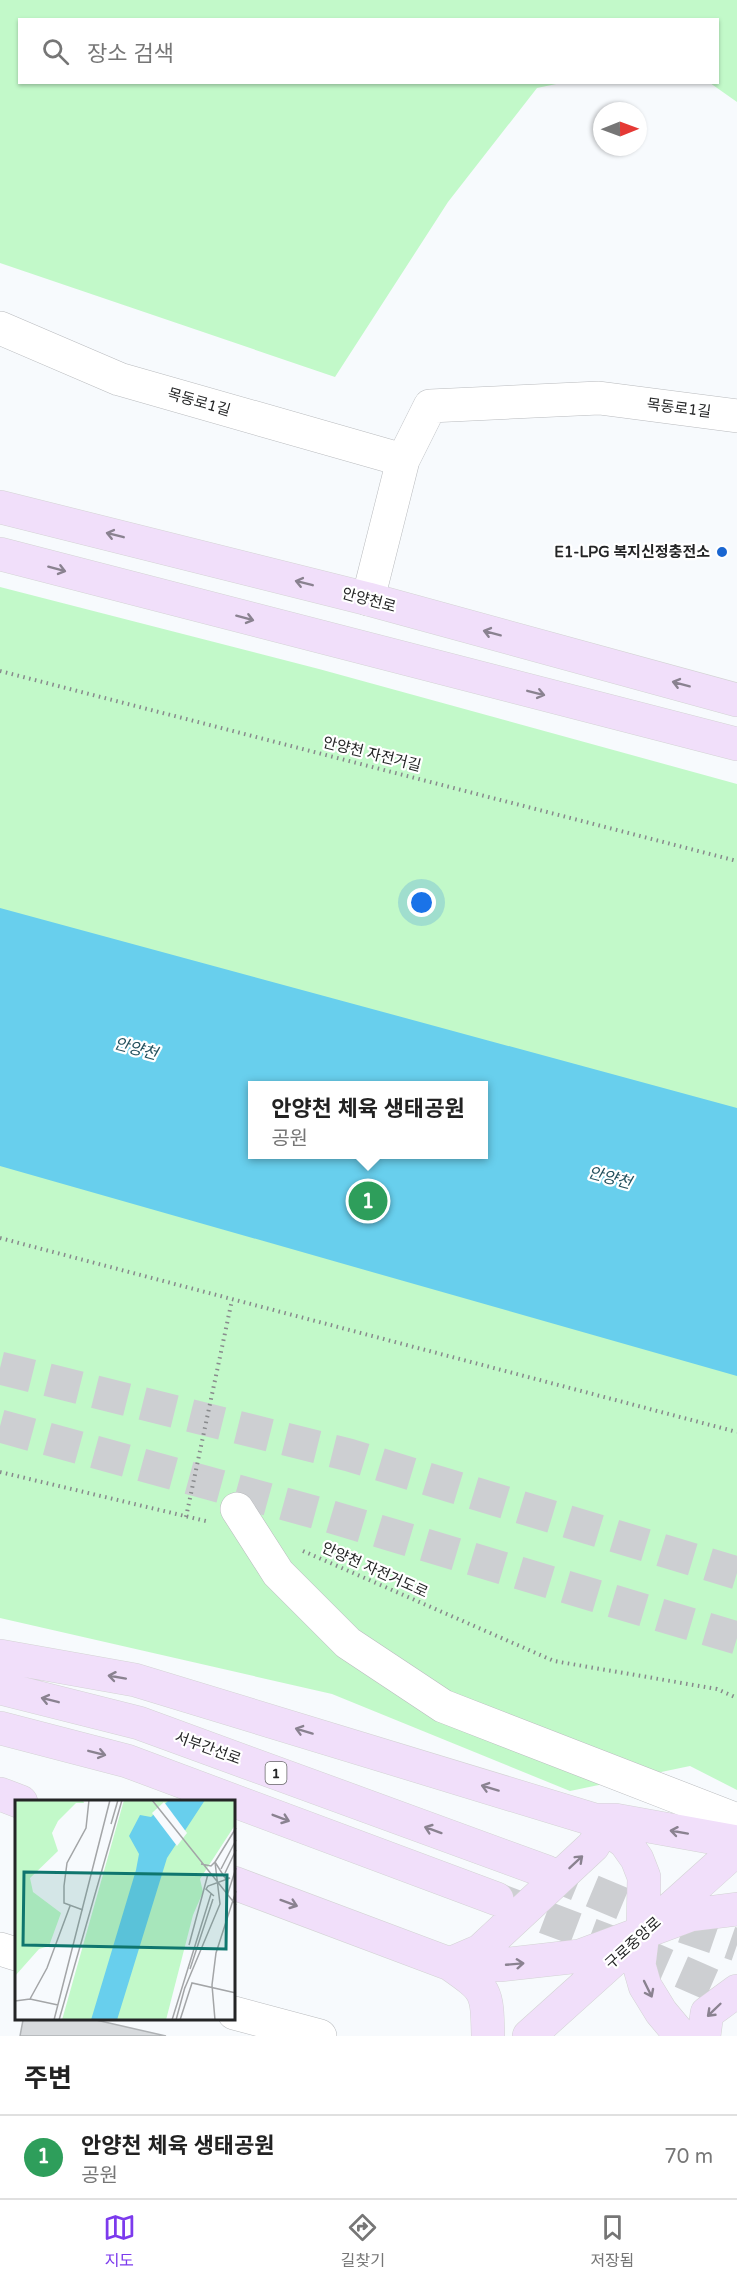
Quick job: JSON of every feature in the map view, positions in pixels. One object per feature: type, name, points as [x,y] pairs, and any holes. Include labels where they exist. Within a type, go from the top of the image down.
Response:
[{"type":"main road","name":"안양천로","points":[[0,507],[368,599],[737,700]]},
{"type":"main road","points":[[0,554],[737,744]]},
{"type":"main road","points":[[0,1656],[135,1680],[595,1820],[615,1820],[737,1842]]},
{"type":"main road","name":"서부간선로","points":[[0,1688],[139,1723],[547,1872]]},
{"type":"main road","points":[[0,1728],[127,1761],[232,1800]]},
{"type":"main road","points":[[0,1794],[16,1800]]},
{"type":"main road","points":[[236,1802],[497,1899]]},
{"type":"main road","points":[[595,1820],[625,1842],[644,1876],[643,1933],[639,1965],[645,1986],[661,2012],[681,2036]]},
{"type":"main road","points":[[450,1964],[480,1951],[593,1846],[599,1836],[595,1820]]},
{"type":"main road","name":"구로중앙로","points":[[539,2034],[643,1933],[737,1849]]},
{"type":"main road","points":[[236,1884],[450,1964],[479,1984],[487,2003],[488,2036]]},
{"type":"main road","points":[[450,1964],[500,1965],[546,1962],[580,1956],[690,1915],[737,1909]]},
{"type":"main road","points":[[704,2036],[708,2013],[737,1990]]},
{"type":"street","name":"목동로1길","points":[[0,328],[119,379],[403,460]]},
{"type":"street","name":"목동로1길","points":[[368,599],[403,460],[430,406],[599,398],[737,416]]},
{"type":"street","points":[[244,1521],[278,1574],[348,1642],[443,1706],[737,1820]]},
{"type":"street","points":[[0,1950],[15,1954]]},
{"type":"street","points":[[236,2014],[320,2036]]},
{"type":"path","name":"안양천 자전거길","points":[[0,671],[737,861]]},
{"type":"path","points":[[0,1238],[737,1432]]},
{"type":"path","points":[[186,1517],[232,1300]]},
{"type":"path","points":[[0,1472],[186,1517],[244,1521]]},
{"type":"path","name":"안양천 자전거도로","points":[[302,1551],[554,1661],[717,1689],[737,1698]]},
{"type":"green space","points":[[0,0],[737,0],[737,102],[711,84],[719,84],[719,18],[18,18],[18,84],[556,84],[537,88],[448,202],[335,377],[0,263]]},
{"type":"green space","points":[[0,587],[319,669],[737,784],[737,1790],[690,1766],[570,1791],[332,1694],[0,1618]]},
{"type":"water","name":"안양천","points":[[0,908],[737,1108],[737,1376],[0,1166]]},
{"type":"building","points":[[23,2021],[100,2021],[166,2036],[20,2036]]},
{"type":"tunnel","points":[[0,1368],[349,1455],[737,1573]]},
{"type":"tunnel","points":[[0,1426],[325,1515],[737,1638]]},
{"type":"tunnel","points":[[547,1872],[647,1914],[737,1945]]},
{"type":"tunnel","points":[[499,1900],[632,1950],[737,1996]]},
{"type":"place","name":"E1-LPG 복지신정충전소","points":[[722,552]]},
{"type":"place","name":"안양천 체육 생태공원","points":[[368,1201]]}]
